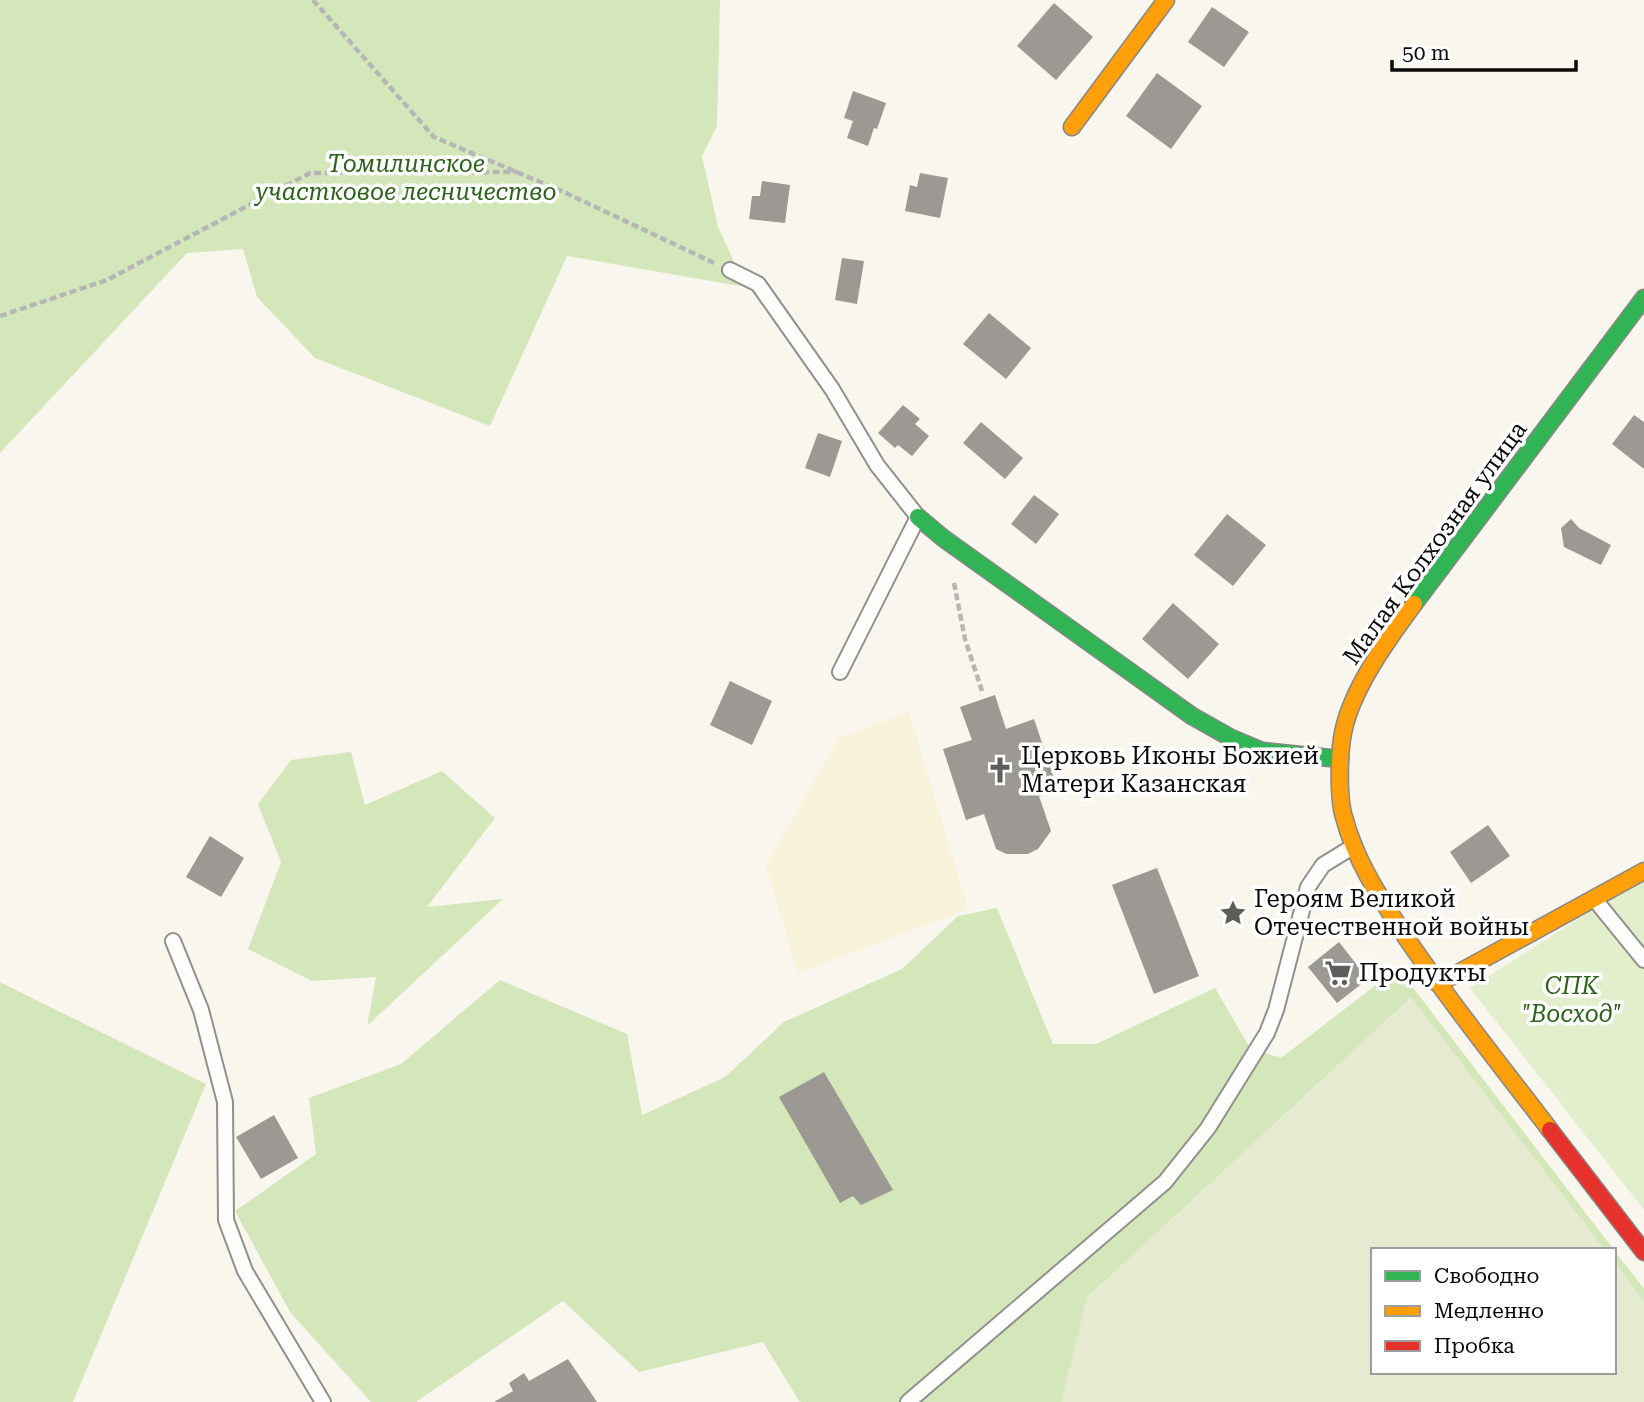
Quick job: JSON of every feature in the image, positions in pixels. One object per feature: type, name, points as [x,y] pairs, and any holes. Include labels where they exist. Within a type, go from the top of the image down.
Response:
[{"type":"street","points":[[1072,127],[1166,0]]},
{"type":"street","name":"Малая Колхозная улица","points":[[1644,298],[1387,640],[1351,706],[1343,732],[1340,758],[1343,816],[1368,880],[1438,984],[1644,1252]]},
{"type":"street","points":[[918,517],[943,538],[1170,701],[1231,738],[1262,751],[1340,758]]},
{"type":"street","points":[[1438,984],[1644,871]]},
{"type":"lane","points":[[730,270],[758,284],[832,389],[877,465],[918,517],[840,672]]},
{"type":"lane","points":[[908,1402],[1165,1182],[1208,1128],[1267,1033],[1276,1010],[1308,887],[1323,865],[1354,846]]},
{"type":"lane","points":[[1595,900],[1644,960]]},
{"type":"lane","points":[[173,941],[201,1010],[225,1102],[226,1220],[245,1271],[323,1402]]},
{"type":"path","points":[[313,0],[434,137],[518,172],[730,270]]},
{"type":"path","points":[[0,316],[107,280],[310,173],[518,172]]},
{"type":"path","points":[[952,573],[965,639],[982,691]]},
{"type":"shaded area","points":[[909,712],[968,909],[798,973],[766,866],[839,738]]},
{"type":"green space","name":"Томилинское участковое лесничество","points":[[0,0],[720,0],[717,126],[702,156],[718,227],[746,287],[567,256],[490,426],[315,358],[257,297],[243,249],[187,253],[0,453]]},
{"type":"green space","points":[[351,752],[365,805],[442,771],[495,818],[427,907],[503,899],[367,1026],[376,977],[312,981],[248,949],[281,862],[258,804],[291,760]]},
{"type":"green space","name":"СПК \"Восход\"","points":[[1644,877],[1644,1210],[1470,988]]},
{"type":"green space","points":[[997,908],[1053,1044],[1096,1044],[1215,988],[1250,1048],[1281,1058],[1398,968],[1613,1248],[1371,1248],[1371,1374],[1616,1374],[1616,1252],[1644,1289],[1644,1402],[802,1402],[763,1342],[639,1372],[563,1301],[416,1402],[371,1402],[290,1312],[235,1211],[316,1154],[309,1098],[401,1064],[500,980],[627,1034],[642,1115],[725,1077],[784,1022],[902,969],[958,916]]},
{"type":"green space","points":[[0,982],[206,1084],[73,1402],[0,1402]]},
{"type":"green space","points":[[1411,997],[1603,1248],[1371,1248],[1371,1374],[1616,1374],[1616,1265],[1644,1301],[1644,1402],[1061,1402],[1087,1297]]},
{"type":"building","points":[[1054,3],[1093,37],[1056,80],[1017,46]]},
{"type":"building","points":[[1212,7],[1249,32],[1224,67],[1188,42]]},
{"type":"building","points":[[1157,73],[1202,106],[1171,149],[1126,116]]},
{"type":"building","points":[[853,91],[886,103],[868,146],[847,138],[853,121],[844,118]]},
{"type":"building","points":[[920,173],[948,178],[940,218],[905,211],[910,185],[917,187]]},
{"type":"building","points":[[762,181],[790,185],[785,223],[749,219],[752,196],[760,196]]},
{"type":"building","points":[[842,258],[864,261],[857,304],[835,300]]},
{"type":"building","points":[[989,313],[1031,348],[1006,379],[963,344]]},
{"type":"building","points":[[903,405],[920,419],[915,424],[929,436],[912,456],[898,445],[895,448],[878,433]]},
{"type":"building","points":[[1634,415],[1644,422],[1644,469],[1612,444]]},
{"type":"building","points":[[981,422],[1023,458],[1005,479],[963,443]]},
{"type":"building","points":[[818,433],[842,441],[830,477],[805,468]]},
{"type":"building","points":[[1034,495],[1059,514],[1036,544],[1011,524]]},
{"type":"building","points":[[1227,514],[1266,545],[1233,586],[1194,555]]},
{"type":"building","points":[[1571,519],[1579,528],[1611,545],[1601,565],[1564,547],[1561,528]]},
{"type":"building","points":[[1173,603],[1219,644],[1188,679],[1142,639]]},
{"type":"building","points":[[730,681],[772,701],[752,745],[710,725]]},
{"type":"building","name":"Церковь Иконы Божией Матери Казанская","points":[[995,695],[1006,729],[1034,719],[1058,790],[1039,796],[1051,831],[1038,849],[1028,854],[1006,854],[996,849],[984,814],[966,820],[943,749],[972,740],[960,707]]},
{"type":"building","points":[[1488,825],[1510,856],[1471,883],[1450,852]]},
{"type":"building","points":[[210,836],[244,858],[221,897],[186,877]]},
{"type":"building","points":[[1157,868],[1199,976],[1154,994],[1112,885]]},
{"type":"building","points":[[1339,942],[1368,979],[1337,1003],[1308,967]]},
{"type":"building","points":[[824,1072],[893,1190],[861,1205],[853,1196],[840,1203],[779,1097]]},
{"type":"building","points":[[274,1115],[298,1158],[261,1179],[236,1137]]},
{"type":"building","points":[[568,1359],[597,1402],[494,1402],[513,1391],[509,1383],[524,1373],[529,1381]]},
{"type":"traffic: fast","points":[[1414,604],[1644,298]]},
{"type":"traffic: fast","points":[[918,517],[943,538],[1192,716],[1231,738],[1262,751],[1340,759]]},
{"type":"traffic: slow","points":[[1072,127],[1166,0]]},
{"type":"traffic: slow","points":[[1414,604],[1372,666],[1347,717],[1340,763],[1344,817],[1363,866],[1407,939],[1459,1012],[1550,1130]]},
{"type":"traffic: slow","points":[[1438,984],[1644,871]]},
{"type":"traffic: jam","points":[[1550,1130],[1644,1252]]},
{"type":"place","name":"Церковь Иконы Божией Матери Казанская","points":[[1000,770]]},
{"type":"place","name":"Героям Великой Отечественной войны","points":[[1233,913]]},
{"type":"place","name":"Продукты","points":[[1338,973]]}]
